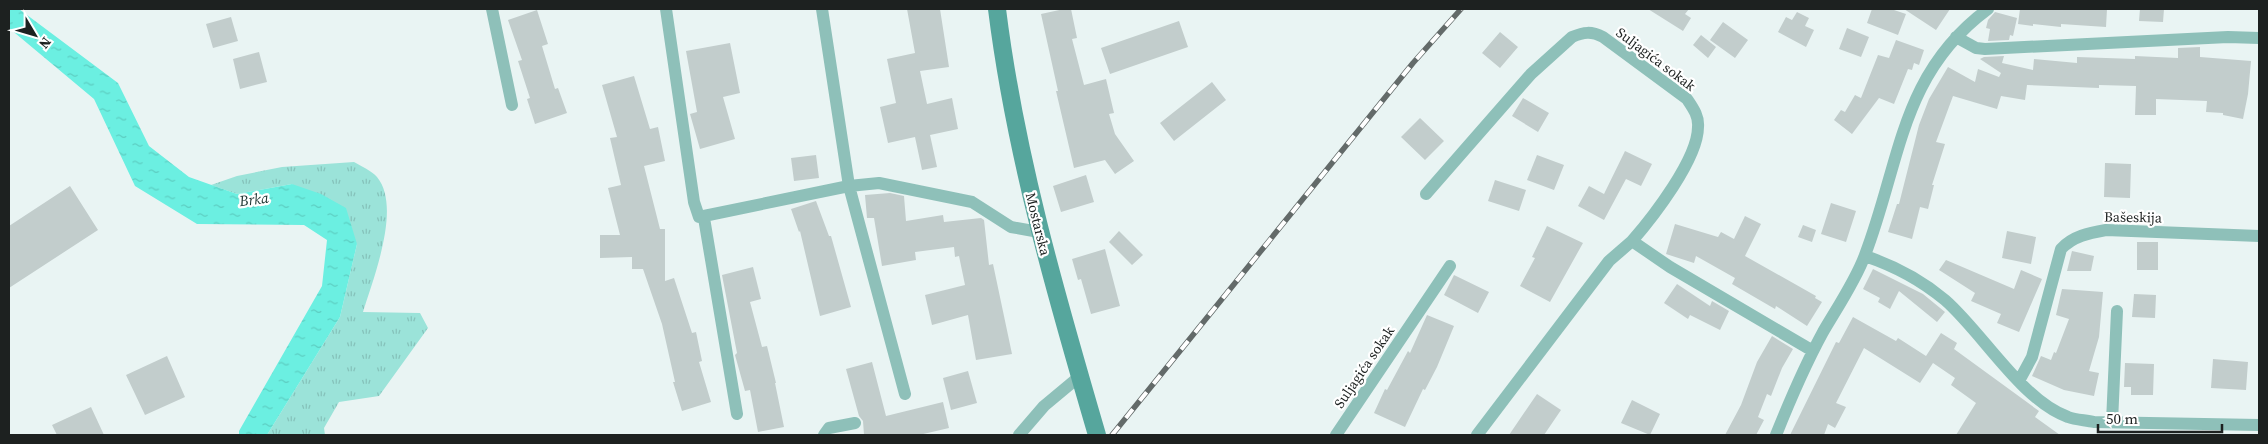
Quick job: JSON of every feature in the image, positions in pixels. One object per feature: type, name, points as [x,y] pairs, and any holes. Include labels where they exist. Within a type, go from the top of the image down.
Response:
[{"type":"main road","name":"Mostarska","points":[[997,9],[1005,69],[1039,232],[1097,435]]},
{"type":"street","points":[[492,9],[512,105]]},
{"type":"street","points":[[666,9],[694,202],[699,217],[704,218],[849,186],[879,183],[972,202],[1011,227],[1039,232]]},
{"type":"street","points":[[822,9],[849,186],[905,394]]},
{"type":"street","points":[[1776,435],[1813,351],[1865,256],[1898,146],[1920,87],[1936,62],[1956,37],[1988,9]]},
{"type":"street","name":"Suljagića sokak","points":[[1426,194],[1531,74],[1572,37],[1580,33],[1594,33],[1603,37],[1687,99],[1695,111],[1698,127],[1694,149],[1649,221],[1609,261],[1477,435]]},
{"type":"street","points":[[1956,37],[1976,48],[1985,49],[2228,37],[2259,38]]},
{"type":"street","points":[[704,218],[737,414]]},
{"type":"street","name":"Bašeskija","points":[[2019,381],[2032,357],[2061,249],[2068,241],[2086,234],[2106,230],[2259,236]]},
{"type":"street","points":[[1632,240],[1670,268],[1813,351]]},
{"type":"street","points":[[1865,256],[1891,265],[1921,280],[1946,301],[2019,381],[2057,412],[2070,418],[2112,422],[2259,425]]},
{"type":"street","name":"Suljagića sokak","points":[[1336,435],[1450,266]]},
{"type":"street","points":[[2112,422],[2117,310]]},
{"type":"street","points":[[1020,435],[1044,406],[1080,376]]},
{"type":"street","points":[[824,435],[829,428],[855,423]]},
{"type":"green space","points":[[354,162],[377,177],[384,190],[387,206],[383,243],[363,312],[420,313],[428,328],[379,396],[339,402],[324,428],[325,435],[267,435],[340,317],[357,244],[292,184],[237,194],[211,185],[237,176],[282,167]]},
{"type":"water","name":"Brka","points":[[9,9],[19,9],[118,83],[149,146],[189,177],[237,194],[292,184],[321,194],[346,208],[357,244],[340,317],[267,435],[239,435],[239,431],[322,286],[327,240],[304,225],[197,224],[135,186],[94,99],[9,28]]},
{"type":"building","points":[[907,9],[940,9],[949,67],[920,71],[927,104],[952,98],[958,129],[930,135],[937,167],[922,170],[915,137],[888,143],[880,107],[896,103],[887,59],[915,53]]},
{"type":"building","points":[[1071,9],[1077,38],[1072,39],[1084,85],[1106,79],[1114,113],[1109,114],[1115,134],[1134,161],[1115,174],[1105,160],[1074,168],[1041,14]]},
{"type":"building","points":[[1648,9],[1689,9],[1685,14],[1691,18],[1683,31]]},
{"type":"building","points":[[1872,9],[1891,9],[1906,14],[1898,35],[1867,23]]},
{"type":"building","points":[[1904,9],[1950,9],[1936,30]]},
{"type":"building","points":[[2020,9],[2107,9],[2106,27],[2061,24],[2061,27],[2018,24]]},
{"type":"building","points":[[2140,9],[2164,9],[2163,22],[2139,21]]},
{"type":"building","points":[[537,10],[548,44],[542,46],[555,89],[558,88],[567,113],[535,124],[527,99],[530,98],[518,61],[522,60],[508,20]]},
{"type":"building","points":[[1797,12],[1809,18],[1805,26],[1814,30],[1806,47],[1778,32],[1786,17],[1792,20]]},
{"type":"building","points":[[1995,12],[2017,18],[2013,36],[2010,35],[2009,40],[1988,41],[1990,29],[1986,28],[1988,20]]},
{"type":"building","points":[[231,17],[238,41],[213,48],[206,24]]},
{"type":"building","points":[[1179,21],[1188,47],[1110,74],[1101,48]]},
{"type":"building","points":[[1723,22],[1748,40],[1735,58],[1710,40]]},
{"type":"building","points":[[1847,28],[1869,37],[1861,57],[1839,49]]},
{"type":"building","points":[[1500,32],[1518,47],[1500,68],[1482,53]]},
{"type":"building","points":[[1701,35],[1716,47],[1708,58],[1693,45]]},
{"type":"building","points":[[1896,40],[1924,50],[1919,65],[1914,63],[1912,70],[1908,69],[1894,104],[1879,98],[1852,134],[1834,120],[1841,110],[1845,112],[1855,95],[1861,98],[1878,55],[1889,58]]},
{"type":"building","points":[[730,43],[740,93],[723,97],[735,139],[700,149],[690,114],[697,112],[686,51]]},
{"type":"building","points":[[2200,47],[2200,57],[2251,61],[2248,94],[2243,119],[2223,115],[2223,113],[2206,112],[2207,101],[2156,99],[2156,115],[2135,115],[2136,86],[2099,85],[2099,88],[2027,85],[2025,100],[2001,96],[1997,109],[1953,96],[1936,142],[1945,144],[1932,185],[1934,185],[1928,209],[1920,207],[1912,239],[1888,232],[1897,204],[1899,204],[1919,125],[1929,99],[1948,67],[1975,82],[1978,69],[1999,77],[2001,73],[1980,59],[1984,57],[2004,56],[2002,63],[2033,70],[2034,59],[2077,63],[2077,57],[2135,59],[2135,56],[2178,58],[2178,48]]},
{"type":"building","points":[[259,52],[267,82],[240,89],[233,59]]},
{"type":"building","points":[[634,76],[650,129],[658,127],[665,161],[644,166],[660,229],[665,229],[665,281],[674,278],[692,333],[696,332],[702,361],[699,362],[711,402],[682,411],[673,382],[675,382],[662,324],[643,269],[632,269],[632,257],[600,258],[600,235],[620,235],[608,188],[621,185],[610,138],[617,137],[602,85]]},
{"type":"building","points":[[1212,82],[1226,100],[1174,141],[1160,123]]},
{"type":"building","points":[[1523,98],[1549,113],[1538,132],[1512,116]]},
{"type":"building","points":[[1420,118],[1444,141],[1425,160],[1401,137]]},
{"type":"building","points":[[1625,151],[1652,164],[1641,186],[1626,179],[1604,220],[1578,206],[1589,186],[1604,194]]},
{"type":"building","points":[[816,155],[819,178],[794,181],[791,158]]},
{"type":"building","points":[[1537,155],[1564,165],[1554,190],[1527,180]]},
{"type":"building","points":[[2105,163],[2131,164],[2130,198],[2104,197]]},
{"type":"building","points":[[1086,175],[1094,202],[1061,212],[1053,186]]},
{"type":"building","points":[[1495,180],[1526,190],[1519,211],[1488,201]]},
{"type":"building","points":[[70,186],[98,230],[9,288],[9,226]]},
{"type":"building","points":[[890,193],[904,196],[906,221],[943,215],[944,222],[981,218],[984,220],[989,265],[993,264],[1012,354],[976,360],[968,315],[932,325],[925,295],[965,285],[959,256],[955,257],[954,247],[915,252],[916,260],[882,266],[874,218],[867,218],[865,195]]},
{"type":"building","points":[[816,201],[829,236],[831,236],[851,307],[820,316],[800,231],[791,209]]},
{"type":"building","points":[[1831,203],[1856,211],[1846,242],[1821,234]]},
{"type":"building","points":[[1745,216],[1761,224],[1745,256],[1816,296],[1815,298],[1822,302],[1807,326],[1776,306],[1775,309],[1732,284],[1735,278],[1696,256],[1694,263],[1666,254],[1675,224],[1718,237],[1721,232],[1734,239]]},
{"type":"building","points":[[1803,225],[1816,230],[1812,242],[1798,237]]},
{"type":"building","points":[[1547,226],[1583,243],[1550,302],[1520,286],[1535,258],[1532,257]]},
{"type":"building","points":[[1119,231],[1143,255],[1132,265],[1109,242]]},
{"type":"building","points":[[2007,231],[2036,237],[2031,264],[2002,258]]},
{"type":"building","points":[[2137,242],[2158,242],[2158,270],[2137,270]]},
{"type":"building","points":[[1105,249],[1120,306],[1091,314],[1081,279],[1078,280],[1072,259]]},
{"type":"building","points":[[2072,251],[2094,256],[2091,271],[2067,271]]},
{"type":"building","points":[[1946,260],[2014,289],[2021,270],[2042,279],[2019,332],[1997,323],[2001,314],[1971,301],[1975,293],[1939,270]]},
{"type":"building","points":[[753,267],[761,299],[750,302],[762,347],[767,346],[784,427],[758,432],[750,390],[745,391],[735,355],[737,353],[722,275]]},
{"type":"building","points":[[1873,269],[1923,294],[1945,312],[1937,322],[1899,291],[1890,309],[1878,302],[1880,298],[1863,289]]},
{"type":"building","points":[[1454,275],[1489,292],[1478,313],[1444,295]]},
{"type":"building","points":[[1677,284],[1710,306],[1712,301],[1729,311],[1720,330],[1690,315],[1688,319],[1664,303]]},
{"type":"building","points":[[2062,289],[2103,292],[2099,337],[2089,371],[2099,373],[2094,396],[2064,390],[2032,376],[2041,356],[2051,360],[2054,352],[2056,353],[2069,319],[2056,315]]},
{"type":"building","points":[[2134,294],[2156,295],[2155,318],[2132,317]]},
{"type":"building","points":[[1427,315],[1454,326],[1437,367],[1425,390],[1423,389],[1405,427],[1374,413],[1385,389],[1387,390],[1408,351],[1410,353]]},
{"type":"building","points":[[1853,317],[1896,341],[1898,338],[1926,356],[1941,333],[1957,343],[1954,349],[2039,411],[2035,417],[2060,435],[1956,435],[1976,403],[1951,385],[1955,378],[1933,363],[1920,383],[1864,348],[1836,403],[1846,407],[1835,428],[1828,424],[1824,435],[1790,435],[1836,342],[1839,343]]},
{"type":"building","points":[[1772,336],[1793,349],[1782,368],[1771,396],[1767,394],[1758,417],[1764,420],[1756,435],[1725,435],[1741,405],[1757,362]]},
{"type":"building","points":[[167,356],[185,397],[145,415],[126,375]]},
{"type":"building","points":[[2213,359],[2248,362],[2246,390],[2211,388]]},
{"type":"building","points":[[872,362],[886,416],[943,402],[949,428],[919,435],[864,435],[863,421],[859,416],[846,369]]},
{"type":"building","points":[[2125,363],[2154,364],[2153,395],[2131,395],[2131,387],[2124,387]]},
{"type":"building","points":[[968,371],[977,403],[951,410],[943,378]]},
{"type":"building","points":[[1537,394],[1561,410],[1544,435],[1509,435]]},
{"type":"building","points":[[1632,400],[1660,414],[1650,435],[1621,423]]},
{"type":"building","points":[[91,407],[104,435],[57,435],[52,425]]},
{"type":"railway","points":[[1112,435],[1413,63],[1461,9]]}]
